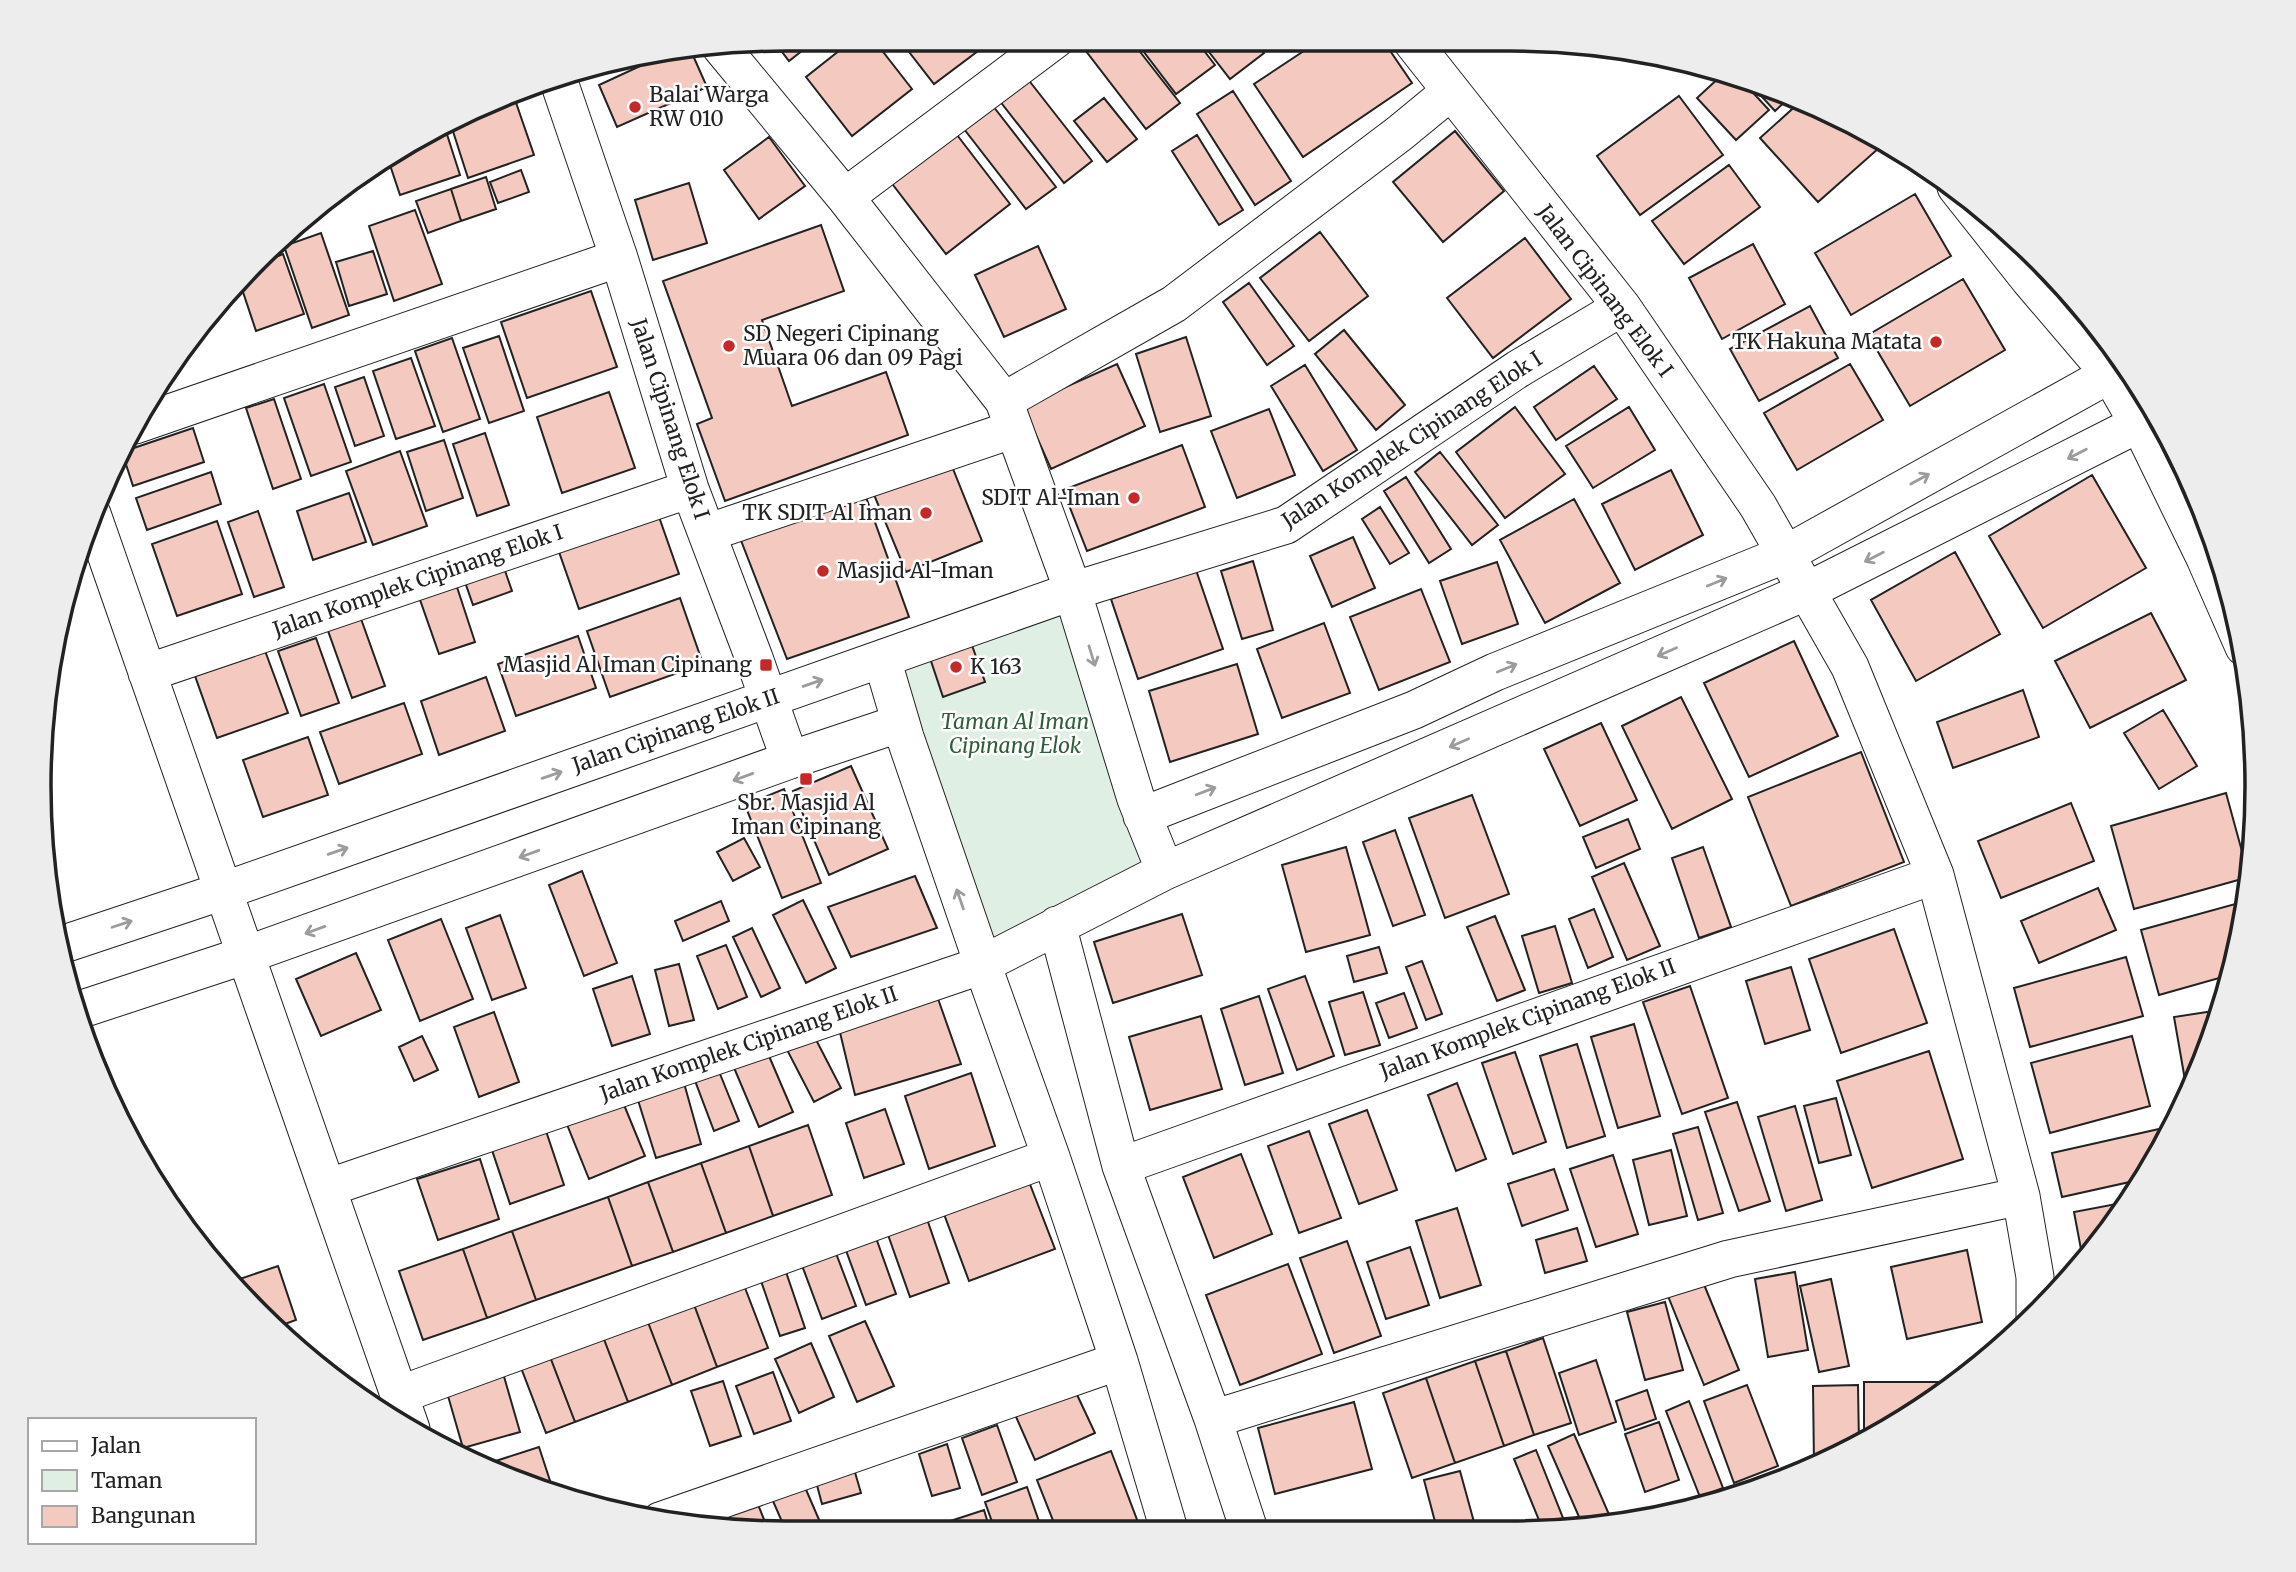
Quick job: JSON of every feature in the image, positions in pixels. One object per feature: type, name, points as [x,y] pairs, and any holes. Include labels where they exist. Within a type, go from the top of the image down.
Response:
[{"type":"street","points":[[845,197],[1039,51]]},
{"type":"street","name":"Jalan Cipinang Elok I","points":[[1420,51],[1622,307],[1758,506],[1786,554]]},
{"type":"street","points":[[726,53],[845,197],[1009,415],[1073,591],[1142,816],[1165,871]]},
{"type":"street","name":"Jalan Cipinang Elok I","points":[[561,87],[619,258],[690,489],[790,760]]},
{"type":"street","points":[[707,533],[1009,415],[1174,304],[1400,133],[1451,90]]},
{"type":"street","points":[[1988,227],[2146,418],[2216,584]]},
{"type":"street","points":[[148,421],[619,258]]},
{"type":"street","name":"Jalan Komplek Cipinang Elok I","points":[[1073,591],[1286,525],[1518,369],[1622,307]]},
{"type":"street","points":[[1142,816],[1414,710],[1495,672],[1786,554],[2110,373]]},
{"type":"street","name":"Jalan Komplek Cipinang Elok II","points":[[327,1188],[982,967],[1057,925],[1165,871],[1807,591],[2146,418]]},
{"type":"street","name":"Jalan Komplek Cipinang Elok I","points":[[147,673],[690,489]]},
{"type":"street","points":[[98,530],[406,1415]]},
{"type":"street","points":[[1786,554],[1850,667],[1935,875],[2021,1196],[2035,1277],[2035,1301]]},
{"type":"street","name":"Jalan Cipinang Elok II","points":[[68,943],[223,891],[1073,591]]},
{"type":"street","points":[[883,659],[901,723],[982,967],[1051,1157],[1119,1361],[1166,1521]]},
{"type":"street","points":[[86,1008],[246,955],[790,760],[901,723]]},
{"type":"street","name":"Jalan Komplek Cipinang Elok II","points":[[1121,1166],[1935,875]]},
{"type":"street","points":[[1057,925],[1121,1166],[1213,1419],[1246,1521]]},
{"type":"street","points":[[399,1395],[1051,1157]]},
{"type":"street","points":[[1213,1419],[1729,1259],[2021,1196]]},
{"type":"street","points":[[681,1514],[1119,1361]]},
{"type":"green space","name":"Taman Al Iman Cipinang Elok","points":[[1074,597],[1160,874],[984,952],[890,665]]},
{"type":"building","points":[[781,51],[802,51],[789,61]]},
{"type":"building","points":[[839,51],[882,51],[912,89],[852,136],[806,77]]},
{"type":"building","points":[[908,51],[978,51],[934,84]]},
{"type":"building","points":[[1086,51],[1139,51],[1180,103],[1146,129]]},
{"type":"building","points":[[1143,51],[1204,51],[1215,65],[1176,94]]},
{"type":"building","points":[[1208,51],[1264,53],[1230,79]]},
{"type":"building","points":[[1304,51],[1390,51],[1412,83],[1303,157],[1254,84]]},
{"type":"building","name":"Balai Warga RW 010","points":[[694,57],[707,87],[617,127],[599,85],[641,65]]},
{"type":"building","points":[[1027,78],[1092,161],[1064,183],[999,100]]},
{"type":"building","points":[[1716,81],[1753,93],[1769,110],[1736,140],[1697,98]]},
{"type":"building","points":[[1233,91],[1291,181],[1255,205],[1197,114]]},
{"type":"building","points":[[1679,96],[1723,155],[1640,215],[1597,156]]},
{"type":"building","points":[[1761,96],[1783,104],[1775,111]]},
{"type":"building","points":[[1104,98],[1137,139],[1107,162],[1074,121]]},
{"type":"building","points":[[516,103],[534,155],[468,178],[453,131]]},
{"type":"building","points":[[993,106],[1056,187],[1026,209],[964,129]]},
{"type":"building","points":[[1793,108],[1878,149],[1818,202],[1760,138]]},
{"type":"building","points":[[954,131],[1010,204],[946,254],[890,181]]},
{"type":"building","points":[[1455,131],[1504,191],[1443,242],[1393,182]]},
{"type":"building","points":[[447,134],[460,175],[400,195],[391,167]]},
{"type":"building","points":[[1197,135],[1243,210],[1219,225],[1172,151]]},
{"type":"building","points":[[769,137],[805,186],[759,219],[724,170]]},
{"type":"building","points":[[1729,165],[1760,207],[1684,264],[1652,221]]},
{"type":"building","points":[[521,170],[529,192],[498,203],[490,182]]},
{"type":"building","points":[[486,177],[496,209],[461,221],[451,189]]},
{"type":"building","points":[[689,183],[707,243],[653,260],[635,200]]},
{"type":"building","points":[[451,189],[461,221],[428,233],[416,201]]},
{"type":"building","points":[[1915,194],[1951,256],[1851,315],[1815,253]]},
{"type":"building","points":[[415,210],[442,284],[394,301],[369,226]]},
{"type":"building","name":"SD Negeri Cipinang Muara 06 dan 09 Pagi","points":[[821,225],[844,291],[762,320],[792,406],[886,372],[908,435],[725,501],[697,424],[712,418],[663,281]]},
{"type":"building","points":[[1320,232],[1368,296],[1309,341],[1260,278]]},
{"type":"building","points":[[321,233],[349,315],[312,328],[285,248]]},
{"type":"building","points":[[1525,238],[1571,299],[1493,358],[1447,298]]},
{"type":"building","points":[[1753,244],[1785,304],[1722,339],[1689,278]]},
{"type":"building","points":[[1038,246],[1066,309],[1004,337],[975,275]]},
{"type":"building","points":[[373,251],[387,294],[349,306],[336,262]]},
{"type":"building","points":[[283,254],[304,314],[256,331],[243,291],[276,257]]},
{"type":"building","name":"TK Hakuna Matata","points":[[1963,279],[2005,350],[1910,406],[1868,335]]},
{"type":"building","points":[[1249,283],[1294,346],[1267,365],[1223,302]]},
{"type":"building","points":[[591,291],[617,367],[527,398],[501,322]]},
{"type":"building","points":[[1810,306],[1838,358],[1759,401],[1730,349]]},
{"type":"building","points":[[1344,330],[1405,405],[1376,430],[1315,354]]},
{"type":"building","points":[[499,336],[524,411],[489,423],[463,348]]},
{"type":"building","points":[[1186,337],[1211,416],[1160,432],[1136,354]]},
{"type":"building","points":[[452,338],[480,419],[443,432],[415,351]]},
{"type":"building","points":[[411,358],[435,426],[396,439],[373,371]]},
{"type":"building","points":[[1117,364],[1145,426],[1051,469],[1023,406]]},
{"type":"building","points":[[1850,364],[1883,420],[1797,470],[1764,413]]},
{"type":"building","points":[[1305,365],[1357,450],[1323,471],[1271,386]]},
{"type":"building","points":[[1594,366],[1617,399],[1556,440],[1534,407]]},
{"type":"building","points":[[364,377],[384,436],[355,446],[335,387]]},
{"type":"building","points":[[324,384],[351,462],[311,476],[284,398]]},
{"type":"building","points":[[609,392],[635,468],[562,493],[537,417]]},
{"type":"building","points":[[274,399],[301,479],[273,489],[246,408]]},
{"type":"building","points":[[1515,407],[1565,474],[1505,518],[1456,452]]},
{"type":"building","points":[[1629,407],[1655,450],[1593,488],[1566,446]]},
{"type":"building","points":[[1269,409],[1295,475],[1237,498],[1211,431]]},
{"type":"building","points":[[193,428],[204,462],[133,486],[126,464],[134,448]]},
{"type":"building","points":[[485,433],[509,505],[477,516],[453,444]]},
{"type":"building","points":[[444,440],[463,498],[426,511],[407,452]]},
{"type":"building","name":"SDIT Al-Iman","points":[[1182,445],[1205,507],[1087,551],[1063,490]]},
{"type":"building","points":[[400,451],[427,526],[373,545],[346,471]]},
{"type":"building","points":[[1440,452],[1498,525],[1472,545],[1415,472]]},
{"type":"building","name":"TK SDIT Al Iman","points":[[947,454],[982,541],[906,572],[870,485]]},
{"type":"building","points":[[1671,470],[1703,535],[1635,570],[1602,504]]},
{"type":"building","points":[[211,472],[221,504],[147,530],[136,498]]},
{"type":"building","points":[[2092,475],[2146,568],[2043,628],[1989,536]]},
{"type":"building","points":[[1406,477],[1451,549],[1429,563],[1384,491]]},
{"type":"building","name":"Masjid Al-Iman","points":[[862,486],[909,617],[787,659],[735,525]]},
{"type":"building","points":[[349,493],[366,542],[313,560],[297,511]]},
{"type":"building","points":[[1574,499],[1620,583],[1545,623],[1500,540]]},
{"type":"building","points":[[1380,507],[1409,553],[1390,564],[1362,519]]},
{"type":"building","points":[[258,511],[284,587],[254,597],[228,522]]},
{"type":"building","points":[[658,514],[679,574],[579,609],[558,549]]},
{"type":"building","points":[[217,521],[242,594],[177,616],[152,544]]},
{"type":"building","points":[[1353,537],[1375,588],[1332,607],[1310,556]]},
{"type":"building","points":[[1955,552],[2000,634],[1916,681],[1871,600]]},
{"type":"building","points":[[1253,561],[1273,630],[1242,639],[1221,571]]},
{"type":"building","points":[[1497,562],[1518,624],[1462,644],[1440,581]]},
{"type":"building","points":[[503,565],[512,591],[473,605],[464,579]]},
{"type":"building","points":[[1196,570],[1223,649],[1138,679],[1111,599]]},
{"type":"building","points":[[455,581],[475,642],[439,654],[418,594]]},
{"type":"building","points":[[1421,589],[1450,662],[1379,690],[1350,617]]},
{"type":"building","points":[[680,598],[703,664],[610,697],[587,631]]},
{"type":"building","points":[[2151,613],[2186,680],[2090,728],[2055,661]]},
{"type":"building","points":[[360,616],[385,686],[352,698],[327,628]]},
{"type":"building","points":[[1324,623],[1350,693],[1282,718],[1257,649]]},
{"type":"building","points":[[578,636],[596,688],[516,716],[498,664]]},
{"type":"building","name":"K 163","points":[[969,637],[985,682],[943,697],[928,652]]},
{"type":"building","points":[[316,638],[339,703],[301,716],[278,651]]},
{"type":"building","points":[[1794,641],[1838,736],[1749,777],[1704,683]]},
{"type":"building","points":[[264,648],[288,713],[217,738],[194,673]]},
{"type":"building","points":[[1237,664],[1258,734],[1170,762],[1149,691]]},
{"type":"building","points":[[486,677],[505,731],[439,755],[421,701]]},
{"type":"building","points":[[2023,690],[2039,737],[1953,768],[1937,722]]},
{"type":"building","points":[[1681,697],[1732,799],[1672,829],[1622,726]]},
{"type":"building","points":[[404,703],[422,754],[339,784],[320,732]]},
{"type":"building","points":[[2163,710],[2197,766],[2159,789],[2124,733]]},
{"type":"building","points":[[1601,723],[1637,800],[1580,826],[1544,749]]},
{"type":"building","points":[[308,737],[328,795],[263,817],[243,760]]},
{"type":"building","points":[[1861,752],[1904,862],[1791,906],[1748,797]]},
{"type":"building","points":[[851,766],[888,849],[829,875],[793,791]]},
{"type":"building","points":[[784,789],[821,883],[782,898],[745,805]]},
{"type":"building","points":[[2226,793],[2242,852],[2239,880],[2134,909],[2111,826]]},
{"type":"building","points":[[1472,795],[1509,894],[1445,918],[1409,818]]},
{"type":"building","points":[[2071,803],[2094,861],[2001,898],[1978,841]]},
{"type":"building","points":[[1628,819],[1640,849],[1596,868],[1583,837]]},
{"type":"building","points":[[1395,830],[1425,915],[1393,926],[1363,842]]},
{"type":"building","points":[[744,838],[760,867],[733,881],[717,852]]},
{"type":"building","points":[[1346,847],[1370,935],[1306,952],[1282,865]]},
{"type":"building","points":[[1703,847],[1731,927],[1699,938],[1672,858]]},
{"type":"building","points":[[1624,863],[1660,946],[1627,960],[1592,877]]},
{"type":"building","points":[[582,871],[617,963],[584,976],[549,885]]},
{"type":"building","points":[[915,876],[937,928],[851,957],[828,907]]},
{"type":"building","points":[[2098,888],[2116,930],[2039,963],[2021,921]]},
{"type":"building","points":[[803,900],[836,968],[806,983],[773,915]]},
{"type":"building","points":[[721,901],[729,921],[683,941],[675,921]]},
{"type":"building","points":[[2235,904],[2219,978],[2159,995],[2141,930]]},
{"type":"building","points":[[1594,909],[1613,957],[1588,968],[1569,919]]},
{"type":"building","points":[[1182,914],[1202,975],[1113,1003],[1094,942]]},
{"type":"building","points":[[500,915],[526,988],[492,1000],[466,928]]},
{"type":"building","points":[[1495,916],[1525,990],[1497,1001],[1467,927]]},
{"type":"building","points":[[441,919],[473,999],[420,1021],[388,940]]},
{"type":"building","points":[[1555,926],[1572,983],[1539,993],[1522,936]]},
{"type":"building","points":[[752,928],[780,988],[761,997],[733,937]]},
{"type":"building","points":[[1894,929],[1927,1023],[1841,1053],[1809,959]]},
{"type":"building","points":[[726,945],[747,997],[718,1009],[697,956]]},
{"type":"building","points":[[1379,947],[1387,973],[1354,982],[1347,956]]},
{"type":"building","points":[[356,953],[381,1010],[321,1036],[296,979]]},
{"type":"building","points":[[2126,957],[2143,1016],[2030,1047],[2014,988]]},
{"type":"building","points":[[1422,961],[1442,1014],[1426,1020],[1406,967]]},
{"type":"building","points":[[679,964],[694,1020],[669,1026],[655,970]]},
{"type":"building","points":[[1791,967],[1810,1030],[1765,1044],[1746,981]]},
{"type":"building","points":[[632,976],[650,1034],[612,1046],[593,989]]},
{"type":"building","points":[[1305,976],[1334,1056],[1297,1070],[1268,989]]},
{"type":"building","points":[[1690,986],[1728,1098],[1682,1114],[1643,1002]]},
{"type":"building","points":[[1363,992],[1380,1045],[1345,1055],[1329,1002]]},
{"type":"building","points":[[936,993],[961,1064],[855,1095],[837,1020]]},
{"type":"building","points":[[1404,993],[1417,1028],[1389,1038],[1376,1003]]},
{"type":"building","points":[[1259,996],[1283,1073],[1245,1085],[1221,1009]]},
{"type":"building","points":[[494,1012],[519,1082],[479,1097],[454,1027]]},
{"type":"building","points":[[2209,1012],[2184,1077],[2174,1017]]},
{"type":"building","points":[[1201,1016],[1222,1089],[1150,1110],[1129,1037]]},
{"type":"building","points":[[1634,1024],[1660,1116],[1618,1128],[1591,1037]]},
{"type":"building","points":[[811,1030],[841,1088],[814,1102],[784,1044]]},
{"type":"building","points":[[422,1036],[438,1070],[414,1081],[399,1047]]},
{"type":"building","points":[[2132,1036],[2150,1106],[2050,1133],[2031,1063]]},
{"type":"building","points":[[1577,1044],[1605,1136],[1567,1148],[1540,1056]]},
{"type":"building","points":[[766,1049],[793,1112],[759,1127],[732,1063]]},
{"type":"building","points":[[1929,1051],[1963,1159],[1872,1188],[1837,1081]]},
{"type":"building","points":[[1515,1052],[1546,1142],[1513,1154],[1482,1063]]},
{"type":"building","points":[[718,1069],[739,1121],[714,1131],[694,1078]]},
{"type":"building","points":[[971,1073],[995,1146],[929,1169],[905,1096]]},
{"type":"building","points":[[684,1083],[701,1144],[656,1158],[637,1097]]},
{"type":"building","points":[[1457,1083],[1486,1159],[1456,1171],[1428,1095]]},
{"type":"building","points":[[1836,1098],[1851,1155],[1819,1163],[1804,1106]]},
{"type":"building","points":[[622,1100],[645,1156],[589,1179],[566,1122]]},
{"type":"building","points":[[1737,1102],[1770,1201],[1739,1211],[1705,1112]]},
{"type":"building","points":[[1795,1106],[1822,1200],[1786,1211],[1758,1117]]},
{"type":"building","points":[[885,1109],[904,1164],[864,1178],[846,1123]]},
{"type":"building","points":[[1367,1110],[1397,1190],[1359,1204],[1329,1124]]},
{"type":"building","points":[[808,1125],[832,1195],[773,1216],[749,1146]]},
{"type":"building","points":[[1698,1127],[1723,1213],[1698,1220],[1673,1134]]},
{"type":"building","points":[[2159,1129],[2129,1182],[2062,1197],[2052,1153]]},
{"type":"building","points":[[546,1131],[564,1185],[510,1204],[492,1150]]},
{"type":"building","points":[[1309,1131],[1341,1218],[1299,1233],[1268,1146]]},
{"type":"building","points":[[749,1146],[773,1216],[726,1233],[701,1163]]},
{"type":"building","points":[[1671,1150],[1687,1216],[1649,1225],[1633,1160]]},
{"type":"building","points":[[1241,1154],[1272,1234],[1214,1258],[1183,1177]]},
{"type":"building","points":[[1613,1155],[1638,1234],[1596,1247],[1570,1169]]},
{"type":"building","points":[[480,1159],[499,1219],[438,1240],[417,1179]]},
{"type":"building","points":[[701,1163],[726,1233],[673,1252],[648,1182]]},
{"type":"building","points":[[1554,1169],[1568,1210],[1522,1226],[1508,1184]]},
{"type":"building","points":[[1026,1174],[1055,1249],[969,1281],[941,1206]]},
{"type":"building","points":[[648,1182],[673,1252],[632,1266],[608,1197]]},
{"type":"building","points":[[608,1197],[632,1266],[536,1300],[512,1231]]},
{"type":"building","points":[[2114,1204],[2081,1249],[2074,1212]]},
{"type":"building","points":[[1457,1208],[1481,1285],[1440,1298],[1416,1221]]},
{"type":"building","points":[[927,1219],[949,1283],[910,1297],[887,1232]]},
{"type":"building","points":[[1577,1228],[1587,1261],[1545,1273],[1536,1240]]},
{"type":"building","points":[[512,1231],[536,1300],[487,1318],[463,1249]]},
{"type":"building","points":[[875,1235],[896,1294],[866,1305],[844,1245]]},
{"type":"building","points":[[1347,1241],[1381,1336],[1334,1353],[1300,1258]]},
{"type":"building","points":[[1410,1247],[1429,1305],[1386,1319],[1367,1262]]},
{"type":"building","points":[[834,1248],[856,1306],[822,1319],[800,1260]]},
{"type":"building","points":[[463,1249],[487,1318],[423,1340],[399,1271]]},
{"type":"building","points":[[1967,1250],[1982,1322],[1907,1339],[1891,1267]]},
{"type":"building","points":[[1288,1264],[1322,1354],[1240,1385],[1206,1295]]},
{"type":"building","points":[[278,1266],[296,1320],[285,1324],[240,1279]]},
{"type":"building","points":[[785,1269],[805,1328],[780,1336],[760,1278]]},
{"type":"building","points":[[1795,1272],[1808,1350],[1768,1357],[1755,1279]]},
{"type":"building","points":[[1831,1279],[1849,1366],[1819,1372],[1800,1286]]},
{"type":"building","points":[[742,1280],[768,1348],[717,1367],[692,1299]]},
{"type":"building","points":[[1703,1282],[1739,1370],[1704,1385],[1668,1296]]},
{"type":"building","points":[[692,1299],[717,1367],[672,1385],[646,1317]]},
{"type":"building","points":[[1665,1302],[1683,1370],[1645,1380],[1627,1312]]},
{"type":"building","points":[[646,1317],[672,1385],[628,1402],[602,1334]]},
{"type":"building","points":[[865,1321],[894,1386],[857,1402],[829,1336]]},
{"type":"building","points":[[602,1334],[628,1402],[575,1422],[549,1354]]},
{"type":"building","points":[[1543,1338],[1571,1423],[1534,1435],[1506,1351]]},
{"type":"building","points":[[811,1343],[834,1397],[799,1413],[775,1359]]},
{"type":"building","points":[[1506,1351],[1534,1435],[1504,1446],[1475,1361]]},
{"type":"building","points":[[549,1354],[575,1422],[546,1433],[520,1365]]},
{"type":"building","points":[[1596,1360],[1616,1422],[1579,1435],[1559,1373]]},
{"type":"building","points":[[1475,1361],[1504,1446],[1455,1463],[1426,1378]]},
{"type":"building","points":[[773,1372],[791,1421],[754,1434],[736,1386]]},
{"type":"building","points":[[503,1373],[520,1432],[466,1447],[462,1446],[446,1389]]},
{"type":"building","points":[[1426,1378],[1455,1463],[1412,1478],[1383,1393]]},
{"type":"building","points":[[723,1381],[741,1436],[710,1446],[691,1391]]},
{"type":"building","points":[[1864,1382],[1939,1382],[1878,1423],[1864,1430]]},
{"type":"building","points":[[1072,1384],[1095,1433],[1035,1460],[1013,1410]]},
{"type":"building","points":[[1747,1385],[1778,1466],[1734,1483],[1704,1401]]},
{"type":"building","points":[[1858,1385],[1859,1433],[1814,1455],[1813,1386]]},
{"type":"building","points":[[1647,1390],[1656,1419],[1625,1430],[1616,1401]]},
{"type":"building","points":[[1689,1401],[1723,1488],[1700,1496],[1666,1411]]},
{"type":"building","points":[[1354,1402],[1372,1469],[1275,1494],[1258,1428]]},
{"type":"building","points":[[1659,1422],[1679,1480],[1645,1492],[1625,1434]]},
{"type":"building","points":[[997,1425],[1017,1482],[982,1495],[962,1438]]},
{"type":"building","points":[[1574,1434],[1609,1514],[1579,1518],[1548,1446]]},
{"type":"building","points":[[947,1444],[960,1488],[932,1496],[919,1454]]},
{"type":"building","points":[[539,1447],[550,1482],[505,1465],[496,1461]]},
{"type":"building","points":[[1536,1450],[1564,1519],[1539,1520],[1514,1459]]},
{"type":"building","points":[[1111,1451],[1137,1521],[1053,1521],[1037,1480]]},
{"type":"building","points":[[852,1462],[861,1493],[822,1504],[814,1474]]},
{"type":"building","points":[[1460,1471],[1474,1521],[1435,1521],[1424,1480]]},
{"type":"building","points":[[801,1478],[820,1521],[782,1521],[769,1492]]},
{"type":"building","points":[[1027,1487],[1039,1521],[992,1521],[985,1502]]},
{"type":"building","points":[[757,1502],[764,1521],[729,1519],[727,1515]]},
{"type":"building","points":[[984,1510],[987,1521],[950,1521]]},
{"type":"place","name":"Balai Warga RW 010","points":[[635,107]]},
{"type":"place","name":"TK Hakuna Matata","points":[[1936,342]]},
{"type":"place","name":"SD Negeri Cipinang Muara 06 dan 09 Pagi","points":[[729,346]]},
{"type":"place","name":"SDIT Al-Iman","points":[[1134,498]]},
{"type":"place","name":"TK SDIT Al Iman","points":[[926,513]]},
{"type":"place","name":"Masjid Al-Iman","points":[[823,571]]},
{"type":"place","name":"Masjid Al Iman Cipinang","points":[[766,665]]},
{"type":"place","name":"K 163","points":[[956,667]]},
{"type":"place","name":"Sbr. Masjid Al Iman Cipinang","points":[[806,779]]}]
